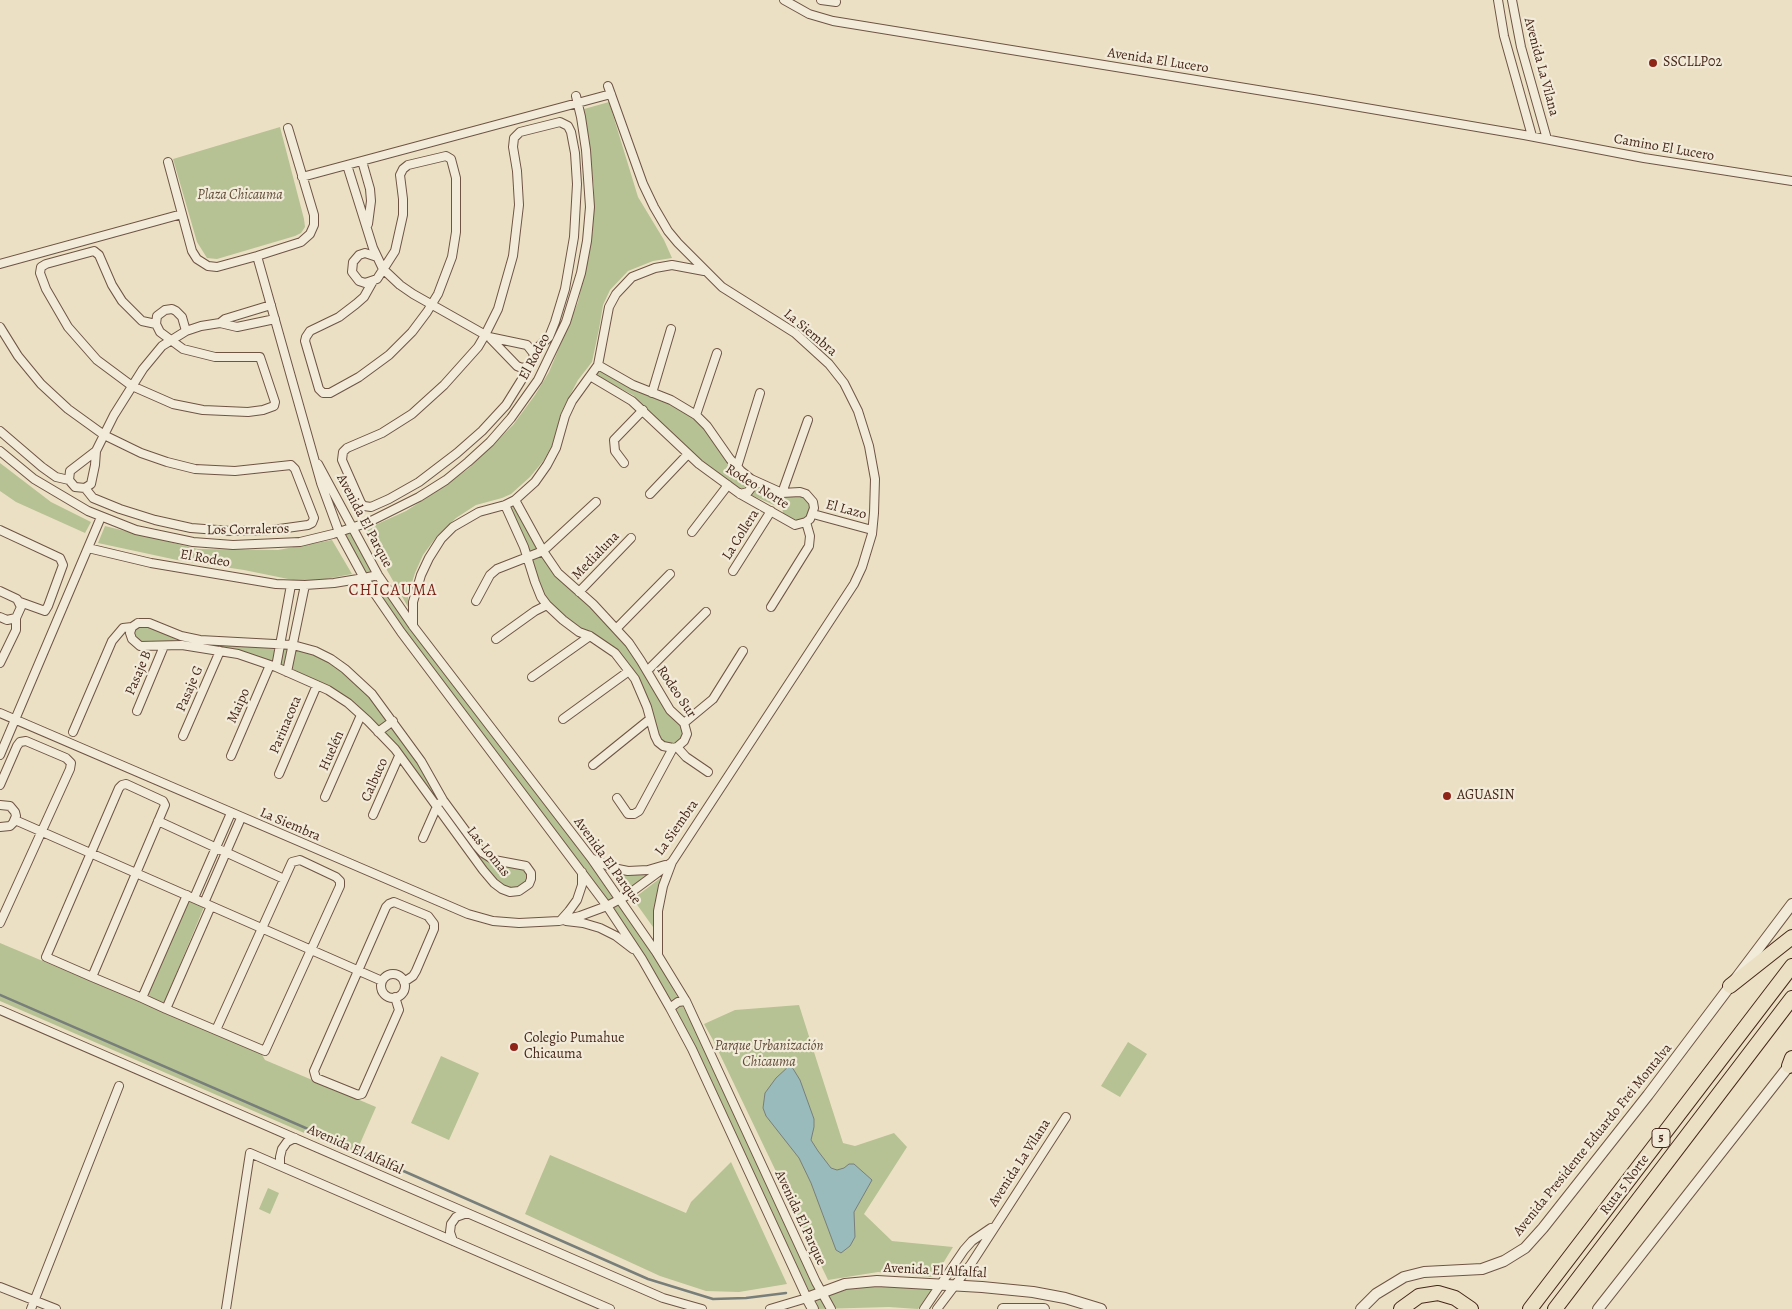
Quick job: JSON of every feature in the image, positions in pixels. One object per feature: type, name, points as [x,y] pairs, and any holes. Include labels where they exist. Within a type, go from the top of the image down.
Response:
[{"type":"highway","points":[[1730,986],[1792,937]]},
{"type":"highway","name":"Ruta 5 Norte","points":[[1530,1309],[1792,966]]},
{"type":"highway","name":"Ruta 5 Norte","points":[[1555,1309],[1792,998]]},
{"type":"highway","points":[[1569,1309],[1583,1273]]},
{"type":"highway","points":[[1401,1309],[1420,1296],[1438,1293],[1459,1299],[1471,1309]]},
{"type":"street","name":"Avenida El Lucero","points":[[784,0],[810,14],[833,21],[1532,136]]},
{"type":"street","points":[[822,0],[836,2]]},
{"type":"street","name":"Avenida La Vilana","points":[[1498,0],[1504,36],[1532,136]]},
{"type":"street","name":"Avenida La Vilana","points":[[1512,0],[1521,47],[1547,139]]},
{"type":"street","name":"La Siembra","points":[[0,713],[468,914],[493,921],[519,923],[559,921],[580,916],[620,899],[672,862],[854,584],[862,567],[872,530],[875,479],[869,446],[858,411],[844,383],[830,364],[795,333],[722,287],[678,243],[660,218],[645,190],[609,90],[577,99]]},
{"type":"street","points":[[302,177],[577,99]]},
{"type":"street","name":"El Rodeo","points":[[339,532],[385,515],[411,502],[446,480],[490,442],[511,418],[545,367],[559,340],[573,304],[587,241],[590,207],[588,173],[584,133],[577,99]]},
{"type":"street","points":[[560,122],[568,126],[571,132],[575,153],[577,202],[574,237],[565,289],[549,337],[533,352],[532,361],[526,367],[524,376],[506,405],[458,453],[426,477],[389,499],[371,507],[362,504],[342,460],[343,452],[347,448],[382,434],[412,414],[459,369],[487,336],[509,274],[516,239],[519,205],[517,171],[513,147],[514,138],[520,132],[560,122]]},
{"type":"street","points":[[168,162],[192,251],[197,259],[204,264],[217,267],[257,256],[305,240],[314,225],[314,215],[288,128]]},
{"type":"street","name":"Camino El Lucero","points":[[1532,136],[1644,158],[1792,181]]},
{"type":"street","points":[[446,156],[451,159],[456,178],[456,232],[448,270],[432,304],[412,332],[379,363],[344,386],[327,394],[323,393],[319,389],[305,341],[306,337],[310,331],[339,316],[356,304],[364,297],[373,281],[381,274],[395,251],[399,236],[403,215],[403,192],[400,175],[408,165],[446,156]]},
{"type":"street","points":[[362,161],[370,189],[368,233]]},
{"type":"street","points":[[347,165],[368,233],[383,269],[400,285],[487,336],[517,366],[526,367]]},
{"type":"street","points":[[0,264],[182,214]]},
{"type":"street","points":[[156,324],[142,321],[128,308],[112,285],[99,255],[94,251],[41,267],[40,273],[52,302],[76,339],[97,360],[132,386],[174,404],[203,410],[248,412],[274,406],[275,402],[260,357],[225,358],[183,349],[160,332],[156,324],[159,314],[164,310],[172,309],[180,314],[186,331]]},
{"type":"street","points":[[373,281],[365,283],[359,281],[352,272],[353,262],[359,255],[365,252],[377,257]]},
{"type":"street","name":"Avenida El Parque","points":[[257,256],[325,496],[339,532],[364,578],[401,632],[582,872],[638,953],[692,1049],[807,1298]]},
{"type":"street","points":[[413,626],[413,602],[421,576],[429,558],[441,539],[453,527],[479,512],[505,505],[515,500],[535,482],[547,465],[556,448],[565,416],[572,401],[598,365],[609,307],[622,286],[632,277],[655,268],[672,265],[705,272]]},
{"type":"street","points":[[220,323],[225,319],[271,305]]},
{"type":"street","points":[[0,431],[42,467],[56,476],[69,480],[75,487],[85,488],[91,484],[96,451],[104,435],[142,369],[156,352],[170,340],[186,331],[201,326],[220,323],[237,327],[275,319]]},
{"type":"street","points":[[0,327],[18,356],[41,384],[68,409],[104,435],[141,453],[195,469],[234,471],[291,465],[295,469],[313,515],[313,520],[308,525],[258,531],[224,531],[191,528],[155,520],[120,509],[93,498],[85,488]]},
{"type":"street","points":[[652,393],[671,329]]},
{"type":"street","points":[[487,336],[527,345],[533,352]]},
{"type":"street","points":[[696,415],[717,352]]},
{"type":"street","name":"Rodeo Norte","points":[[598,365],[643,389],[671,400],[696,415],[707,426],[737,467],[751,480],[782,493],[800,492],[806,494],[813,502],[813,514]]},
{"type":"street","name":"Rodeo Norte","points":[[590,376],[643,410],[688,454],[740,494],[795,525],[806,522]]},
{"type":"street","points":[[635,404],[643,389]]},
{"type":"street","points":[[737,467],[760,393]]},
{"type":"street","points":[[624,463],[615,451],[614,440],[643,410]]},
{"type":"street","points":[[782,493],[808,420]]},
{"type":"street","name":"Los Corraleros","points":[[0,451],[23,471],[68,501],[101,517],[155,535],[213,544],[253,545],[300,542],[339,532]]},
{"type":"street","points":[[69,480],[69,473],[72,468],[96,451]]},
{"type":"street","points":[[650,494],[688,454]]},
{"type":"street","name":"Avenida El Parque","points":[[315,457],[378,574],[413,626],[592,858],[686,1001],[758,1159],[821,1292],[831,1309]]},
{"type":"street","points":[[740,494],[751,488],[751,480]]},
{"type":"street","points":[[692,532],[728,485]]},
{"type":"street","name":"Rodeo Sur","points":[[505,505],[541,598],[546,605],[580,632],[590,636],[615,653],[635,680],[647,707],[658,742],[663,746],[675,747],[684,741],[687,734],[684,723],[670,710],[628,643],[593,604],[558,573],[543,551],[515,500]]},
{"type":"street","points":[[476,601],[490,575],[504,566],[527,559],[543,551],[596,502]]},
{"type":"street","name":"La Collera","points":[[733,571],[771,511]]},
{"type":"street","points":[[771,607],[808,546],[810,536],[806,522],[813,514]]},
{"type":"street","name":"El Lazo","points":[[813,514],[872,530]]},
{"type":"street","points":[[0,755],[101,517]]},
{"type":"street","points":[[0,530],[60,558],[63,565],[48,606],[44,611],[20,602],[14,596],[0,591]]},
{"type":"street","name":"Medialuna","points":[[579,592],[631,538]]},
{"type":"street","name":"El Rodeo","points":[[88,548],[151,563],[291,586],[364,578],[378,574]]},
{"type":"street","points":[[616,629],[670,574]]},
{"type":"street","points":[[287,672],[305,585]]},
{"type":"street","points":[[273,666],[280,643],[291,586]]},
{"type":"street","points":[[0,664],[16,630],[16,618],[20,610],[20,602]]},
{"type":"street","points":[[496,639],[546,605]]},
{"type":"street","points":[[647,671],[706,612]]},
{"type":"street","points":[[0,618],[7,620],[16,618]]},
{"type":"street","name":"Las Lomas","points":[[293,645],[280,643],[237,643],[200,644],[143,647],[137,645],[131,636],[132,627],[138,623],[149,623],[200,644],[220,651],[238,654],[273,666],[317,685],[341,699],[361,715],[400,756],[483,870],[499,887],[506,891],[514,892],[526,887],[531,879],[531,873],[528,868],[523,864],[494,860],[488,857],[476,845],[443,800],[421,762],[393,721],[372,694],[345,669],[315,651],[293,645]]},
{"type":"street","points":[[73,732],[112,642],[123,628],[132,627]]},
{"type":"street","points":[[532,678],[590,636]]},
{"type":"street","points":[[615,653],[628,643]]},
{"type":"street","name":"Pasaje B","points":[[137,711],[164,646]]},
{"type":"street","name":"Pasaje G","points":[[183,736],[220,651]]},
{"type":"street","points":[[684,723],[714,699],[743,651]]},
{"type":"street","name":"Maipo","points":[[231,756],[273,666]]},
{"type":"street","points":[[563,719],[629,671]]},
{"type":"street","name":"Parinacota","points":[[279,774],[317,685]]},
{"type":"street","name":"Huelén","points":[[325,797],[361,715]]},
{"type":"street","points":[[593,765],[650,718]]},
{"type":"street","points":[[378,732],[393,721]]},
{"type":"street","points":[[0,785],[20,742],[26,741],[70,761],[70,769],[0,923]]},
{"type":"street","points":[[617,798],[628,814],[639,812],[675,747],[708,772]]},
{"type":"street","name":"Calbuco","points":[[373,815],[400,756]]},
{"type":"street","points":[[92,977],[165,807],[164,802],[126,784],[119,788],[46,958],[265,1051],[340,886],[340,881],[336,877],[298,860],[291,864],[216,1030]]},
{"type":"street","points":[[423,838],[436,806],[443,800]]},
{"type":"street","points":[[0,805],[6,805],[13,809],[16,816],[10,826],[0,827]]},
{"type":"street","points":[[142,998],[216,847],[230,813]]},
{"type":"street","points":[[166,1009],[226,852],[241,818]]},
{"type":"street","points":[[15,820],[382,981]]},
{"type":"street","points":[[158,822],[284,879]]},
{"type":"street","points":[[592,858],[613,868],[634,871],[656,868],[672,862]]},
{"type":"street","points":[[658,956],[658,911],[663,886],[672,862]]},
{"type":"street","points":[[559,921],[569,912],[577,900],[582,885],[582,872]]},
{"type":"street","points":[[396,997],[399,1010],[362,1094],[358,1095],[316,1078],[314,1070],[387,905],[391,902],[397,902],[428,916],[434,926],[416,971],[413,976],[404,982]]},
{"type":"street","name":"Avenida Presidente Eduardo Frei Montalva","points":[[1361,1309],[1376,1294],[1404,1277],[1424,1272],[1487,1268],[1504,1262],[1525,1248],[1643,1102],[1792,904]]},
{"type":"street","points":[[559,921],[582,923],[600,928],[616,936],[638,953]]},
{"type":"street","points":[[391,974],[399,976],[404,982],[404,990],[396,997],[392,998],[384,994],[381,988],[384,977],[391,974]]},
{"type":"street","points":[[670,1008],[678,1002],[686,1001]]},
{"type":"street","name":"Avenida El Alfalfal","points":[[0,1010],[663,1298],[702,1309]]},
{"type":"street","points":[[692,1049],[694,1044],[698,1042],[707,1044]]},
{"type":"street","points":[[1598,1309],[1791,1062]]},
{"type":"street","points":[[31,1309],[119,1086]]},
{"type":"street","name":"Avenida La Vilana","points":[[938,1309],[1066,1117]]},
{"type":"street","points":[[280,1166],[282,1149],[287,1142],[295,1138]]},
{"type":"street","points":[[226,1309],[250,1153],[610,1309]]},
{"type":"street","points":[[745,1165],[754,1165],[758,1159]]},
{"type":"street","points":[[453,1241],[450,1232],[451,1224],[459,1215],[467,1213]]},
{"type":"street","name":"Avenida La Vilana","points":[[924,1309],[968,1246],[996,1224]]},
{"type":"street","name":"Avenida El Alfalfal","points":[[770,1309],[845,1284],[864,1281],[940,1284],[1033,1292],[1101,1308]]},
{"type":"street","points":[[0,1286],[56,1309]]},
{"type":"street","points":[[807,1298],[813,1309]]},
{"type":"street","points":[[1003,1309],[1044,1309]]},
{"type":"green space","points":[[609,102],[638,197],[664,240],[672,258],[653,261],[628,271],[610,290],[603,305],[592,362],[578,380],[561,413],[552,445],[544,460],[530,477],[511,494],[476,505],[456,518],[437,536],[423,555],[415,573],[408,595],[408,607],[364,530],[406,511],[468,469],[513,425],[549,372],[578,302],[593,228],[594,188],[584,109]]},
{"type":"green space","name":"Plaza Chicauma","points":[[280,127],[305,227],[301,233],[295,236],[217,259],[207,258],[197,242],[173,159]]},
{"type":"green space","points":[[599,368],[641,393],[670,402],[694,417],[751,482],[781,496],[774,505],[744,492],[729,482],[701,462],[676,440],[633,395],[595,375]]},
{"type":"green space","points":[[0,463],[51,502],[91,522],[85,533],[16,502],[0,491]]},
{"type":"green space","points":[[800,493],[811,503],[808,517],[795,523],[783,514],[782,505],[786,497],[791,494]]},
{"type":"green space","points":[[514,502],[536,544],[627,644],[682,724],[685,734],[676,745],[664,744],[657,735],[649,706],[616,652],[564,618],[543,596],[508,506]]},
{"type":"green space","points":[[105,526],[198,549],[278,550],[332,540],[352,574],[326,579],[298,581],[244,570],[177,560],[98,543]]},
{"type":"green space","points":[[350,532],[376,576],[588,857],[655,957],[697,1032],[819,1289],[839,1290],[882,1286],[932,1289],[918,1309],[889,1307],[819,1309],[758,1187],[696,1049],[649,964],[366,577],[341,535]]},
{"type":"green space","points":[[139,625],[148,625],[180,637],[280,645],[314,653],[330,661],[370,695],[482,854],[526,868],[529,879],[519,887],[509,888],[497,882],[484,869],[438,805],[349,702],[239,652],[146,645],[134,638],[134,628]]},
{"type":"green space","points":[[613,872],[631,875],[650,874],[627,892]]},
{"type":"green space","points":[[663,876],[660,884],[655,926],[653,927],[633,899]]},
{"type":"green space","points":[[189,901],[204,907],[164,1003],[148,996]]},
{"type":"green space","points":[[0,943],[261,1053],[265,1060],[376,1107],[355,1155],[0,1001]]},
{"type":"green space","name":"Parque Urbanización Chicauma","points":[[799,1005],[843,1143],[855,1146],[894,1133],[907,1147],[864,1214],[892,1241],[953,1247],[937,1273],[932,1277],[878,1272],[828,1280],[704,1024],[735,1010]]},
{"type":"green space","points":[[1128,1042],[1147,1054],[1120,1097],[1101,1086]]},
{"type":"green space","points":[[441,1056],[479,1073],[449,1140],[411,1123]]},
{"type":"green space","points":[[550,1155],[686,1213],[691,1202],[731,1162],[787,1284],[739,1292],[706,1291],[660,1276],[525,1214]]},
{"type":"green space","points":[[268,1188],[279,1193],[270,1214],[259,1209]]},
{"type":"water","points":[[789,1066],[792,1067],[800,1080],[814,1119],[811,1140],[818,1151],[831,1168],[837,1170],[849,1164],[854,1164],[872,1180],[854,1212],[855,1237],[850,1246],[841,1253],[836,1250],[811,1183],[799,1158],[766,1116],[763,1108],[765,1093],[776,1078]]},
{"type":"waterway","points":[[0,995],[347,1146]]},
{"type":"waterway","points":[[365,1154],[648,1279],[713,1299],[746,1298],[786,1293]]},
{"type":"place","name":"SSCLLP02","points":[[1653,63]]},
{"type":"place","name":"AGUASIN","points":[[1447,796]]},
{"type":"place","name":"Colegio Pumahue Chicauma","points":[[514,1047]]},
{"type":"district","name":"CHICAUMA","points":[[393,591]]}]
